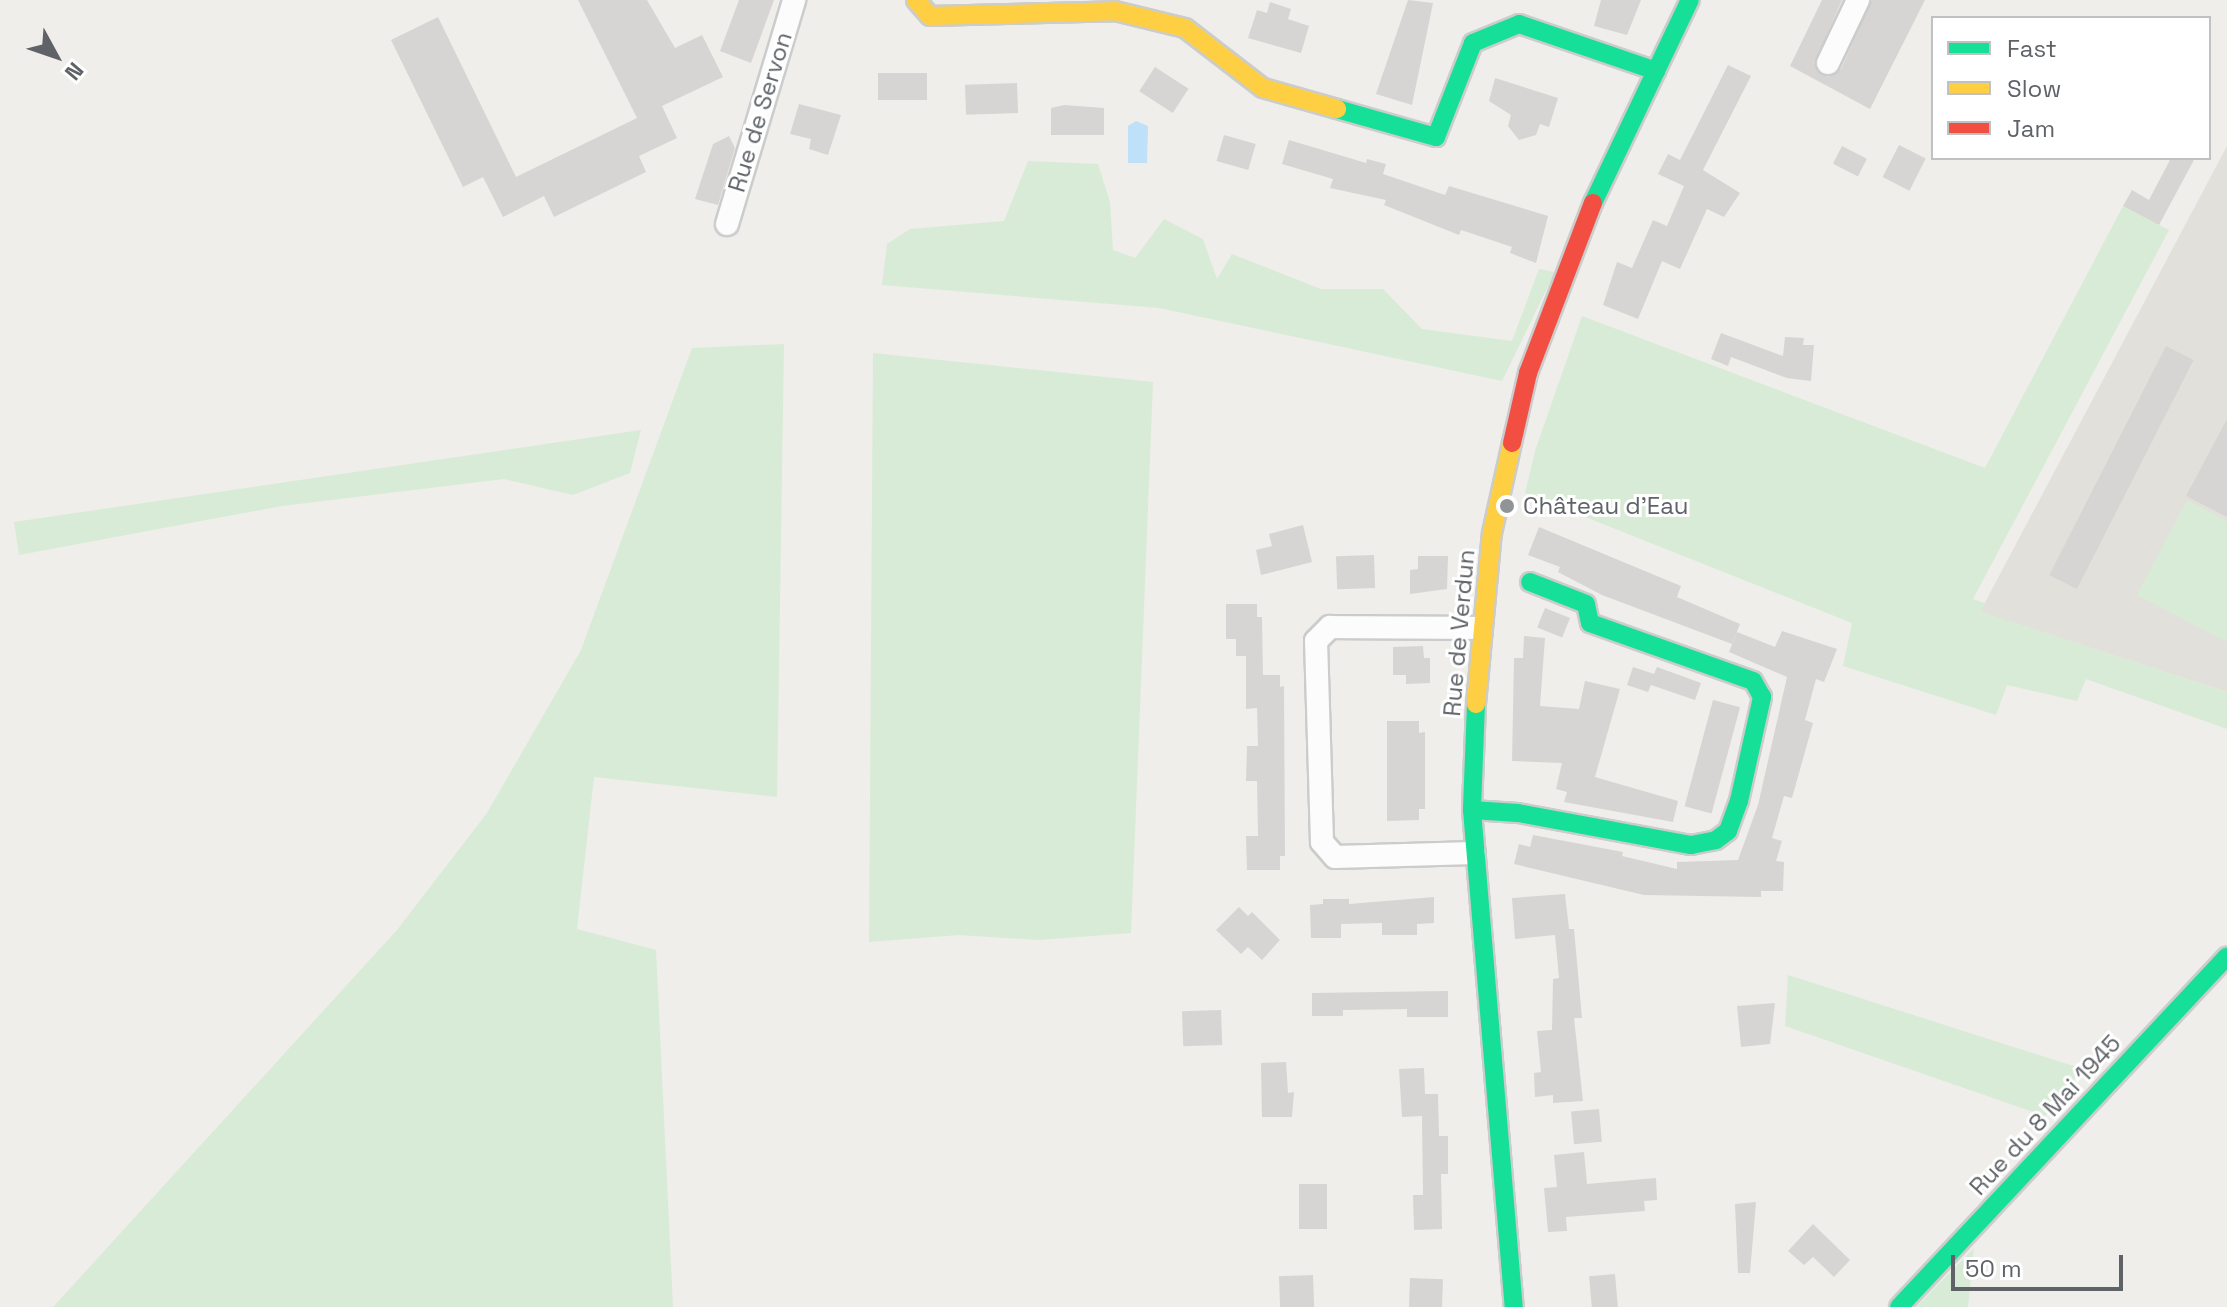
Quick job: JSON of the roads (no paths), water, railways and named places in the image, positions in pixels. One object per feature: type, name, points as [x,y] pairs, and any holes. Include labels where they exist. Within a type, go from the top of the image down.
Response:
[{"type":"street","name":"Rue de Servon","points":[[727,224],[794,0]]},
{"type":"street","points":[[916,0],[930,16],[1115,11],[1185,28],[1263,88],[1436,137],[1473,43],[1519,24],[1656,71]]},
{"type":"street","name":"Rue de Verdun","points":[[1514,1307],[1474,853],[1472,810],[1480,628],[1501,478],[1528,373],[1597,192],[1690,0]]},
{"type":"street","points":[[1828,63],[1858,0]]},
{"type":"street","points":[[1472,810],[1518,813],[1691,845],[1716,840],[1728,831],[1739,801],[1762,697],[1753,681],[1590,623],[1586,604],[1530,582]]},
{"type":"street","points":[[1474,853],[1335,857],[1322,842],[1316,641],[1330,627],[1480,628]]},
{"type":"street","name":"Rue du 8 Mai 1945","points":[[1899,1307],[2227,956]]},
{"type":"water","points":[[1136,121],[1148,126],[1147,163],[1128,163],[1128,126]]},
{"type":"place","name":"Château d'Eau","points":[[1507,506]]}]
